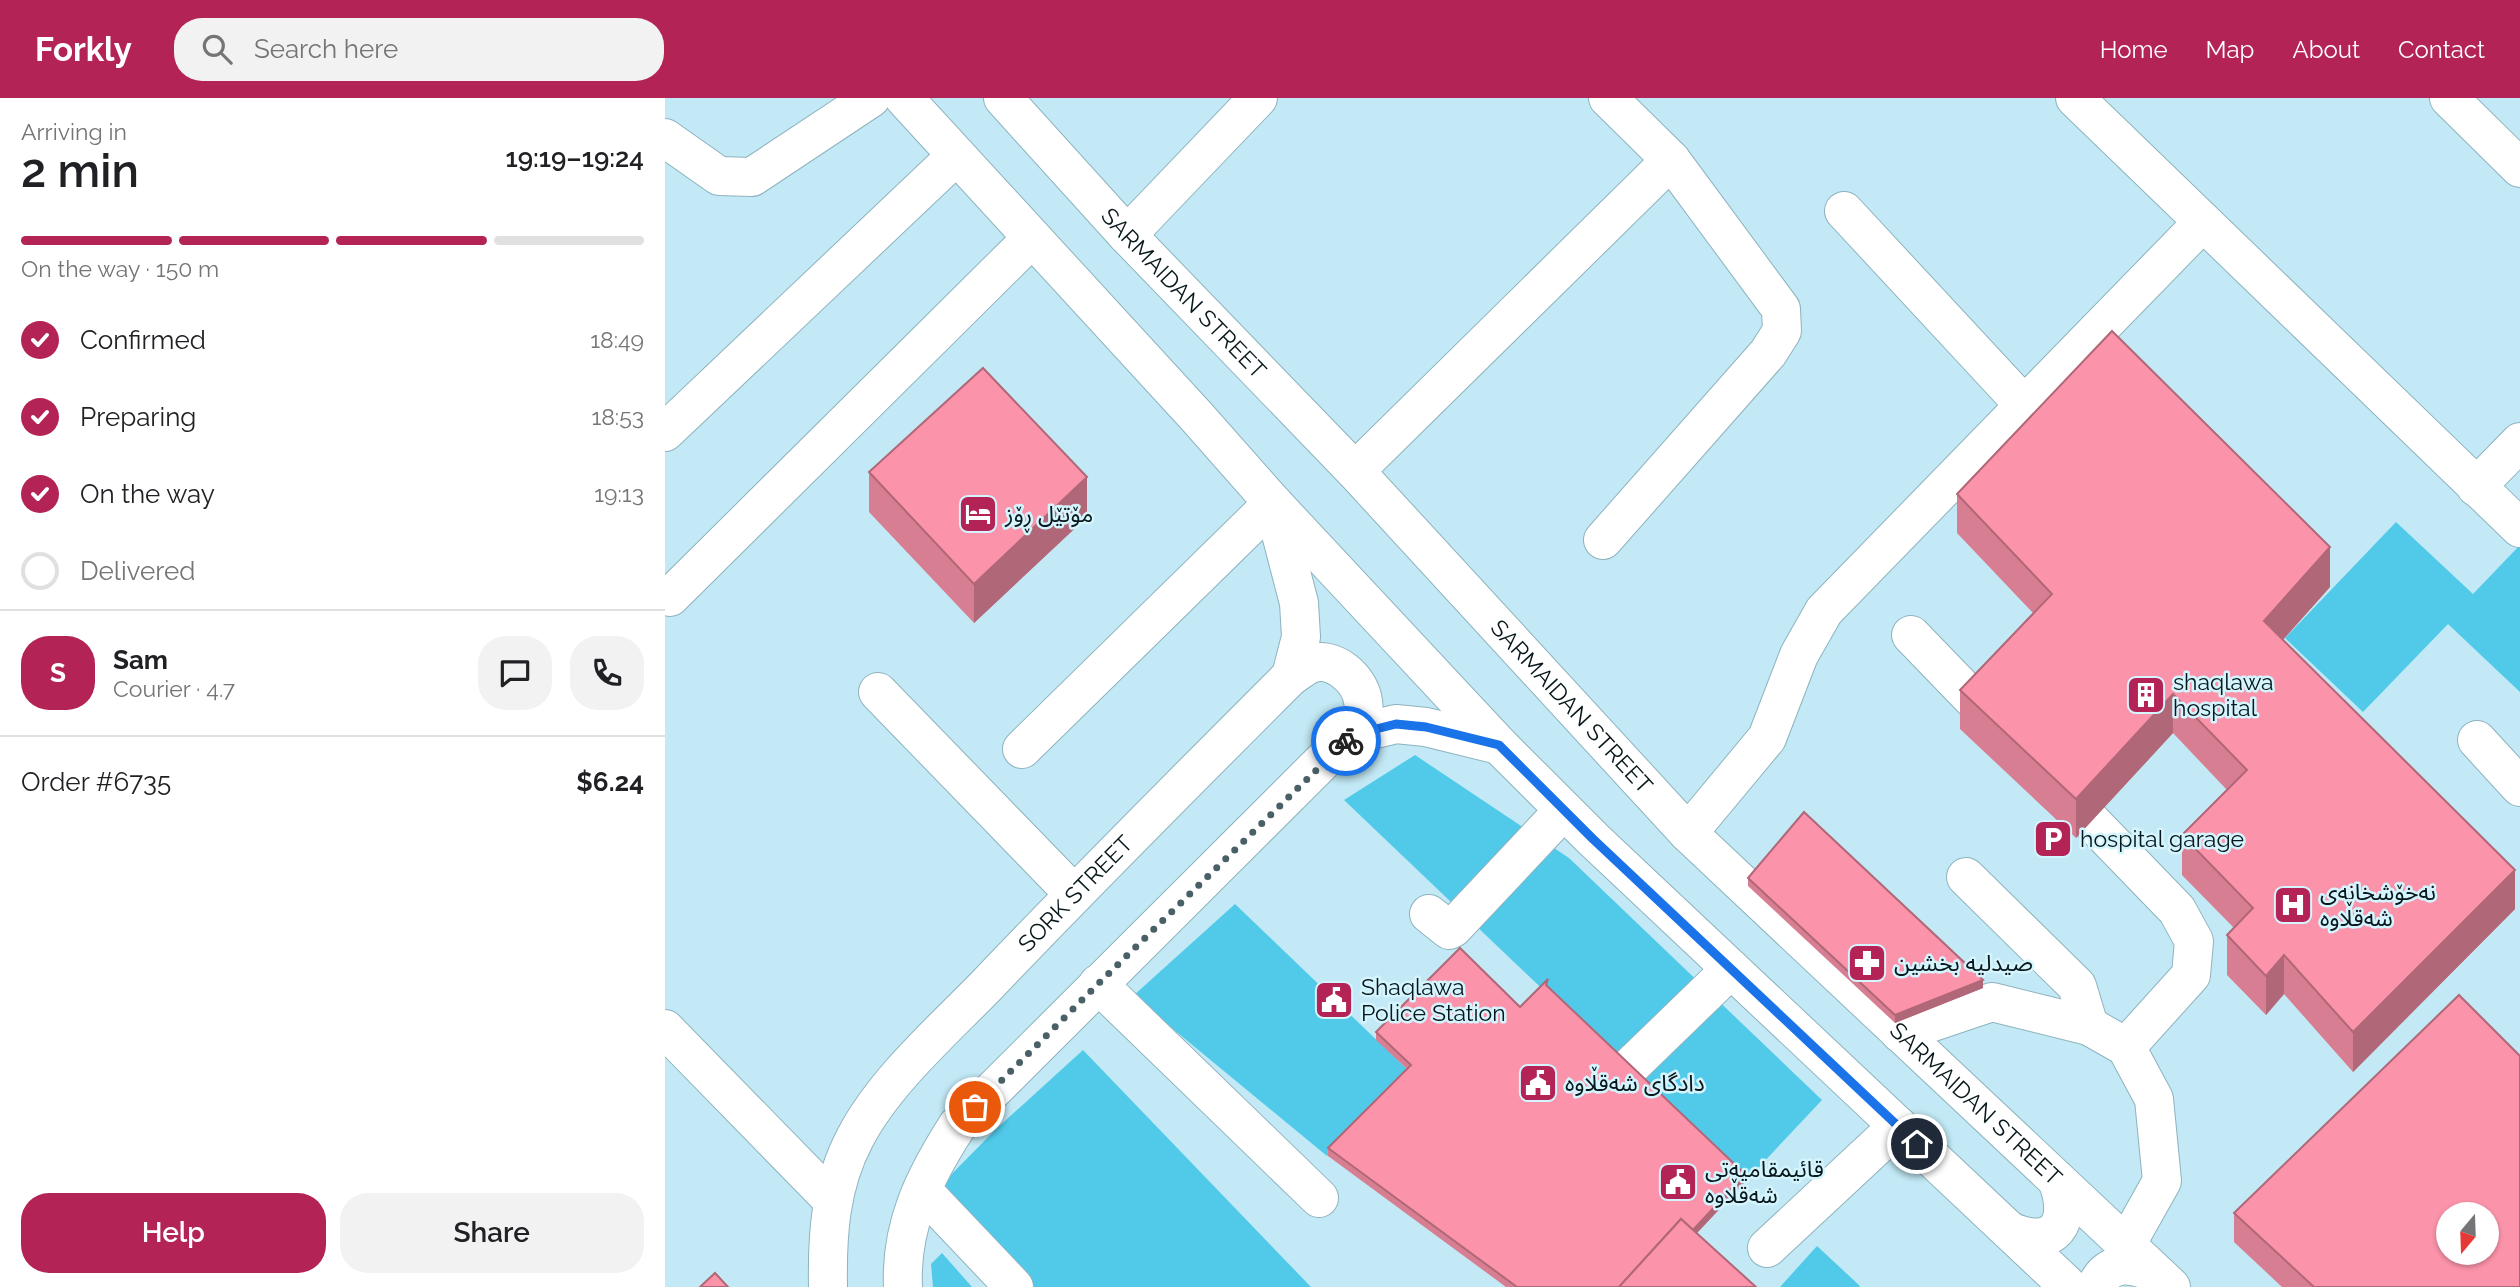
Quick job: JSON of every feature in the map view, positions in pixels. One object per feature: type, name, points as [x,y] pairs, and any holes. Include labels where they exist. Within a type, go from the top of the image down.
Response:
[{"type":"street","points":[[665,138],[719,176],[753,177],[871,98]]},
{"type":"street","points":[[904,98],[1197,416],[1273,503],[1499,745],[1564,810],[1898,1126],[2010,1231],[2075,1287],[2102,1276],[2113,1267],[2129,1265],[2143,1267],[2165,1282]]},
{"type":"street","name":"SARMAIDAN STREET","points":[[1003,98],[1127,235],[1355,471],[1688,834],[2165,1282]]},
{"type":"street","points":[[1127,235],[1258,98]]},
{"type":"street","points":[[1602,540],[1767,354],[1782,331],[1781,309],[1671,160],[1608,98]]},
{"type":"street","points":[[2075,98],[2520,528]]},
{"type":"street","points":[[2449,98],[2520,168]]},
{"type":"street","points":[[665,432],[956,156]]},
{"type":"street","points":[[1355,471],[1671,160]]},
{"type":"street","points":[[1843,211],[2025,406]]},
{"type":"street","points":[[1688,834],[1767,738],[1799,655],[1824,611],[2203,222]]},
{"type":"street","points":[[670,597],[1032,238]]},
{"type":"street","points":[[2476,487],[2520,442]]},
{"type":"street","points":[[1273,503],[1299,603],[1301,637],[1291,677]]},
{"type":"street","points":[[1022,749],[1273,503]]},
{"type":"street","points":[[1911,635],[2177,910],[2194,941],[2192,975],[2126,1047]]},
{"type":"street","points":[[904,1287],[902,1269],[911,1218],[929,1170],[957,1126],[1352,735],[1361,723],[1364,704],[1353,678],[1340,668],[1324,663],[1311,664],[1291,677]]},
{"type":"street","name":"SORK STREET","points":[[828,1287],[827,1237],[836,1186],[854,1138],[882,1095],[1074,894],[1291,677]]},
{"type":"street","points":[[878,692],[1074,894]]},
{"type":"street","points":[[1352,735],[1396,724],[1426,727],[1499,745]]},
{"type":"street","points":[[2477,740],[2520,787]]},
{"type":"street","points":[[1429,914],[1445,928],[1453,928],[1564,810]]},
{"type":"street","points":[[1966,877],[2077,986],[2088,1026]]},
{"type":"street","points":[[1608,1088],[1731,969]]},
{"type":"street","points":[[1098,984],[1319,1198]]},
{"type":"street","points":[[1900,1033],[1992,1002],[2088,1026],[2126,1047],[2154,1099],[2162,1181],[2126,1245]]},
{"type":"street","points":[[665,1029],[833,1201]]},
{"type":"street","points":[[1767,1248],[1898,1126]]},
{"type":"street","points":[[2010,1231],[2022,1237],[2035,1237],[2047,1236],[2058,1229],[2065,1205],[2057,1180]]},
{"type":"street","points":[[922,1190],[1014,1287]]},
{"type":"shaded area","points":[[2396,522],[2473,594],[2520,545],[2520,692],[2448,624],[2363,712],[2285,638]]},
{"type":"shaded area","points":[[1415,755],[1569,858],[1822,1100],[1745,1182],[1344,800]]},
{"type":"shaded area","points":[[1235,904],[1411,1073],[1327,1156],[1133,996]]},
{"type":"shaded area","points":[[1083,1050],[1311,1287],[1031,1287],[937,1189],[995,1130]]},
{"type":"shaded area","points":[[1817,1246],[1860,1286],[1780,1287]]},
{"type":"shaded area","points":[[942,1253],[972,1287],[933,1287],[931,1264]]},
{"type":"building","name":"shaqlawa hospital","points":[[2112,331],[2330,547],[2264,621],[2515,870],[2353,1032],[2284,955],[2266,976],[2227,935],[2253,908],[2182,835],[2247,770],[2173,694],[2076,799],[1960,690],[2052,594],[1957,494]]},
{"type":"building","name":"مۆتێل ڕۆز","points":[[983,368],[1087,477],[974,584],[869,472]]},
{"type":"building","points":[[1804,812],[1983,980],[1895,1015],[1748,878]]},
{"type":"building","points":[[1460,948],[1520,1007],[1548,979],[1546,985],[1745,1174],[1693,1230],[1681,1219],[1619,1287],[1517,1287],[1328,1148],[1411,1065],[1376,1032]]},
{"type":"building","points":[[2459,995],[2520,1056],[2520,1287],[2314,1287],[2234,1213]]},
{"type":"building","points":[[1681,1219],[1756,1287],[1619,1287]]},
{"type":"building","points":[[715,1273],[728,1287],[700,1287]]},
{"type":"way so far","points":[[975,1107],[1346,741]]},
{"type":"place","name":"مۆتێل ڕۆز","points":[[978,514]]},
{"type":"place","name":"shaqlawa hospital","points":[[2146,695]]},
{"type":"place","name":"hospital garage","points":[[2053,839]]},
{"type":"place","name":"نەخۆشخانەی شەقڵاوە","points":[[2293,905]]},
{"type":"place","name":"صیدلیە بخشین","points":[[1867,963]]},
{"type":"place","name":"Shaqlawa Police Station","points":[[1334,1000]]},
{"type":"place","name":"دادگای شەقڵاوە","points":[[1538,1083]]},
{"type":"place","name":"قائیمقامیەتی شەقڵاوە","points":[[1678,1182]]},
{"type":"route","points":[[1346,741],[1352,735],[1396,724],[1426,727],[1499,745],[1593,839],[1917,1144]]}]
